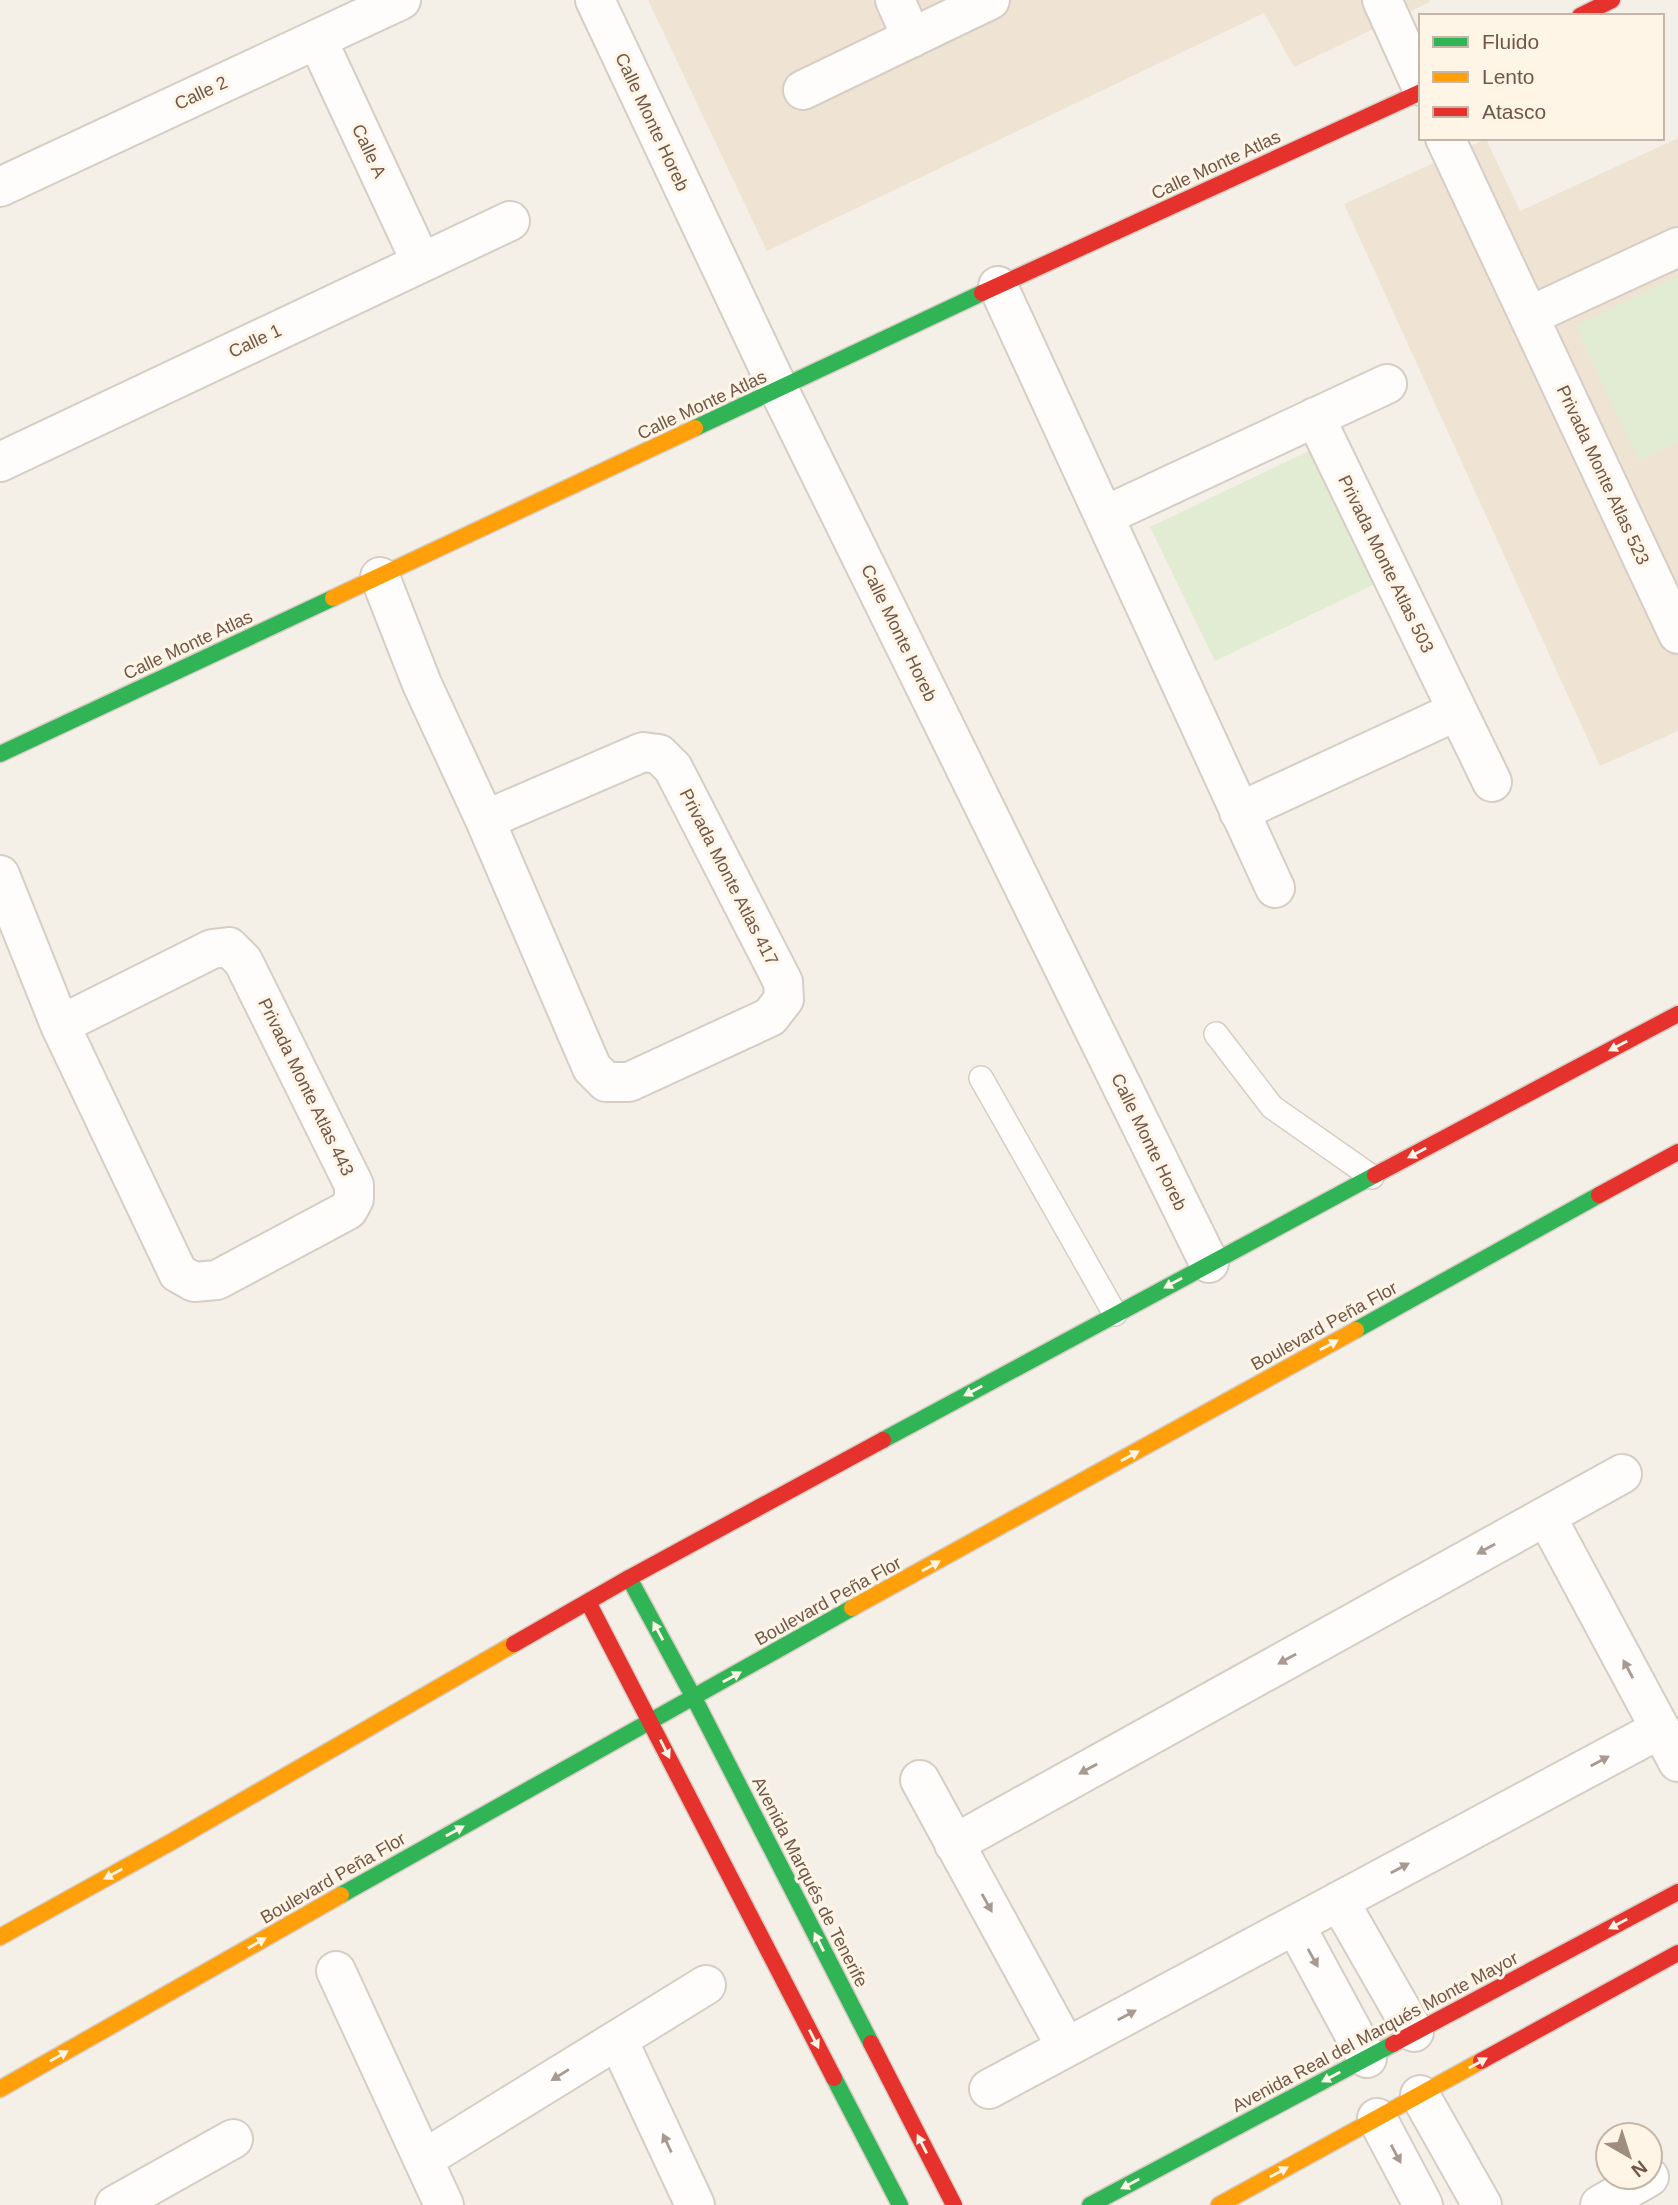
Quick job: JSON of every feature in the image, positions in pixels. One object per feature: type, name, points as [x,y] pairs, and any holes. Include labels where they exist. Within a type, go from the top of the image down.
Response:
[{"type":"street","name":"Calle 2","points":[[0,187],[401,0]]},
{"type":"street","name":"Calle Monte Horeb","points":[[595,0],[779,390],[1209,1263]]},
{"type":"street","points":[[895,0],[912,38]]},
{"type":"street","points":[[803,90],[990,0]]},
{"type":"street","points":[[1381,0],[1419,82]]},
{"type":"street","points":[[1584,14],[1612,0]]},
{"type":"street","name":"Calle A","points":[[317,39],[421,262]]},
{"type":"street","name":"Calle Monte Atlas","points":[[0,754],[998,286],[1419,94]]},
{"type":"street","name":"Privada Monte Atlas 523","points":[[1446,140],[1675,621]]},
{"type":"street","name":"Calle 1","points":[[0,462],[510,221]]},
{"type":"street","points":[[1529,316],[1678,247]]},
{"type":"street","points":[[998,286],[1275,888]]},
{"type":"street","points":[[1104,516],[1387,384]]},
{"type":"street","name":"Privada Monte Atlas 503","points":[[1315,417],[1492,782]]},
{"type":"street","name":"Privada Monte Atlas 417","points":[[380,577],[422,684],[485,820],[592,1068],[606,1082],[629,1082],[770,1017],[784,999],[783,982],[673,768],[659,754],[643,752],[485,820]]},
{"type":"street","points":[[1239,812],[1457,711]]},
{"type":"street","name":"Privada Monte Atlas 443","points":[[0,876],[60,1026],[178,1273],[194,1282],[217,1280],[348,1210],[354,1199],[354,1185],[243,961],[229,947],[212,949],[60,1026]]},
{"type":"street","points":[[0,1937],[173,1842],[629,1578],[1209,1263],[1678,1014]]},
{"type":"street","name":"Boulevard Peña Flor","points":[[0,2089],[650,1720],[1678,1152]]},
{"type":"street","points":[[954,1844],[1622,1474]]},
{"type":"street","points":[[1546,1516],[1678,1762]]},
{"type":"street","name":"Avenida Marqués de Tenerife","points":[[629,1578],[694,1698],[954,2205]]},
{"type":"street","points":[[588,1602],[900,2205]]},
{"type":"street","points":[[989,2088],[1660,1729]]},
{"type":"street","points":[[920,1780],[1066,2047]]},
{"type":"street","name":"Avenida Real del Marqués Monte Mayor","points":[[1090,2205],[1678,1892]]},
{"type":"street","points":[[1339,1900],[1414,2032]]},
{"type":"street","points":[[1295,1925],[1367,2058]]},
{"type":"street","points":[[1219,2205],[1678,1953]]},
{"type":"street","points":[[336,1971],[444,2205]]},
{"type":"street","points":[[424,2159],[706,1985]]},
{"type":"street","points":[[618,2040],[695,2205]]},
{"type":"street","points":[[1420,2095],[1482,2205]]},
{"type":"street","points":[[1377,2118],[1423,2205]]},
{"type":"street","points":[[126,2202],[233,2138]]},
{"type":"street","points":[[1600,2205],[1624,2191]]},
{"type":"lane","points":[[1216,1034],[1272,1107],[1372,1177]]},
{"type":"lane","points":[[981,1078],[1115,1314]]},
{"type":"shaded area","points":[[648,0],[1430,2],[1294,67],[1264,13],[767,251]]},
{"type":"shaded area","points":[[1678,138],[1678,731],[1600,766],[1344,204],[1486,140],[1520,211]]},
{"type":"green space","points":[[1678,276],[1678,442],[1639,460],[1575,326]]},
{"type":"green space","points":[[1315,448],[1379,582],[1215,661],[1150,527]]},
{"type":"traffic: fast","points":[[695,428],[982,293]]},
{"type":"traffic: fast","points":[[0,754],[333,598]]},
{"type":"traffic: fast","points":[[883,1440],[1375,1175]]},
{"type":"traffic: fast","points":[[1356,1330],[1599,1195]]},
{"type":"traffic: fast","points":[[629,1578],[694,1698],[871,2043]]},
{"type":"traffic: fast","points":[[341,1895],[852,1608]]},
{"type":"traffic: fast","points":[[1090,2205],[1393,2044]]},
{"type":"traffic: fast","points":[[834,2078],[900,2205]]},
{"type":"traffic: slow","points":[[333,598],[695,428]]},
{"type":"traffic: slow","points":[[852,1608],[1356,1330]]},
{"type":"traffic: slow","points":[[0,1937],[173,1841],[514,1644]]},
{"type":"traffic: slow","points":[[0,2089],[341,1895]]},
{"type":"traffic: slow","points":[[1219,2205],[1481,2061]]},
{"type":"traffic: jam","points":[[1584,14],[1612,0]]},
{"type":"traffic: jam","points":[[982,293],[1419,93]]},
{"type":"traffic: jam","points":[[1375,1175],[1678,1014]]},
{"type":"traffic: jam","points":[[1599,1195],[1678,1152]]},
{"type":"traffic: jam","points":[[514,1644],[629,1578],[883,1440]]},
{"type":"traffic: jam","points":[[588,1602],[834,2078]]},
{"type":"traffic: jam","points":[[1393,2044],[1678,1892]]},
{"type":"traffic: jam","points":[[1481,2061],[1678,1953]]},
{"type":"traffic: jam","points":[[871,2043],[954,2205]]}]
